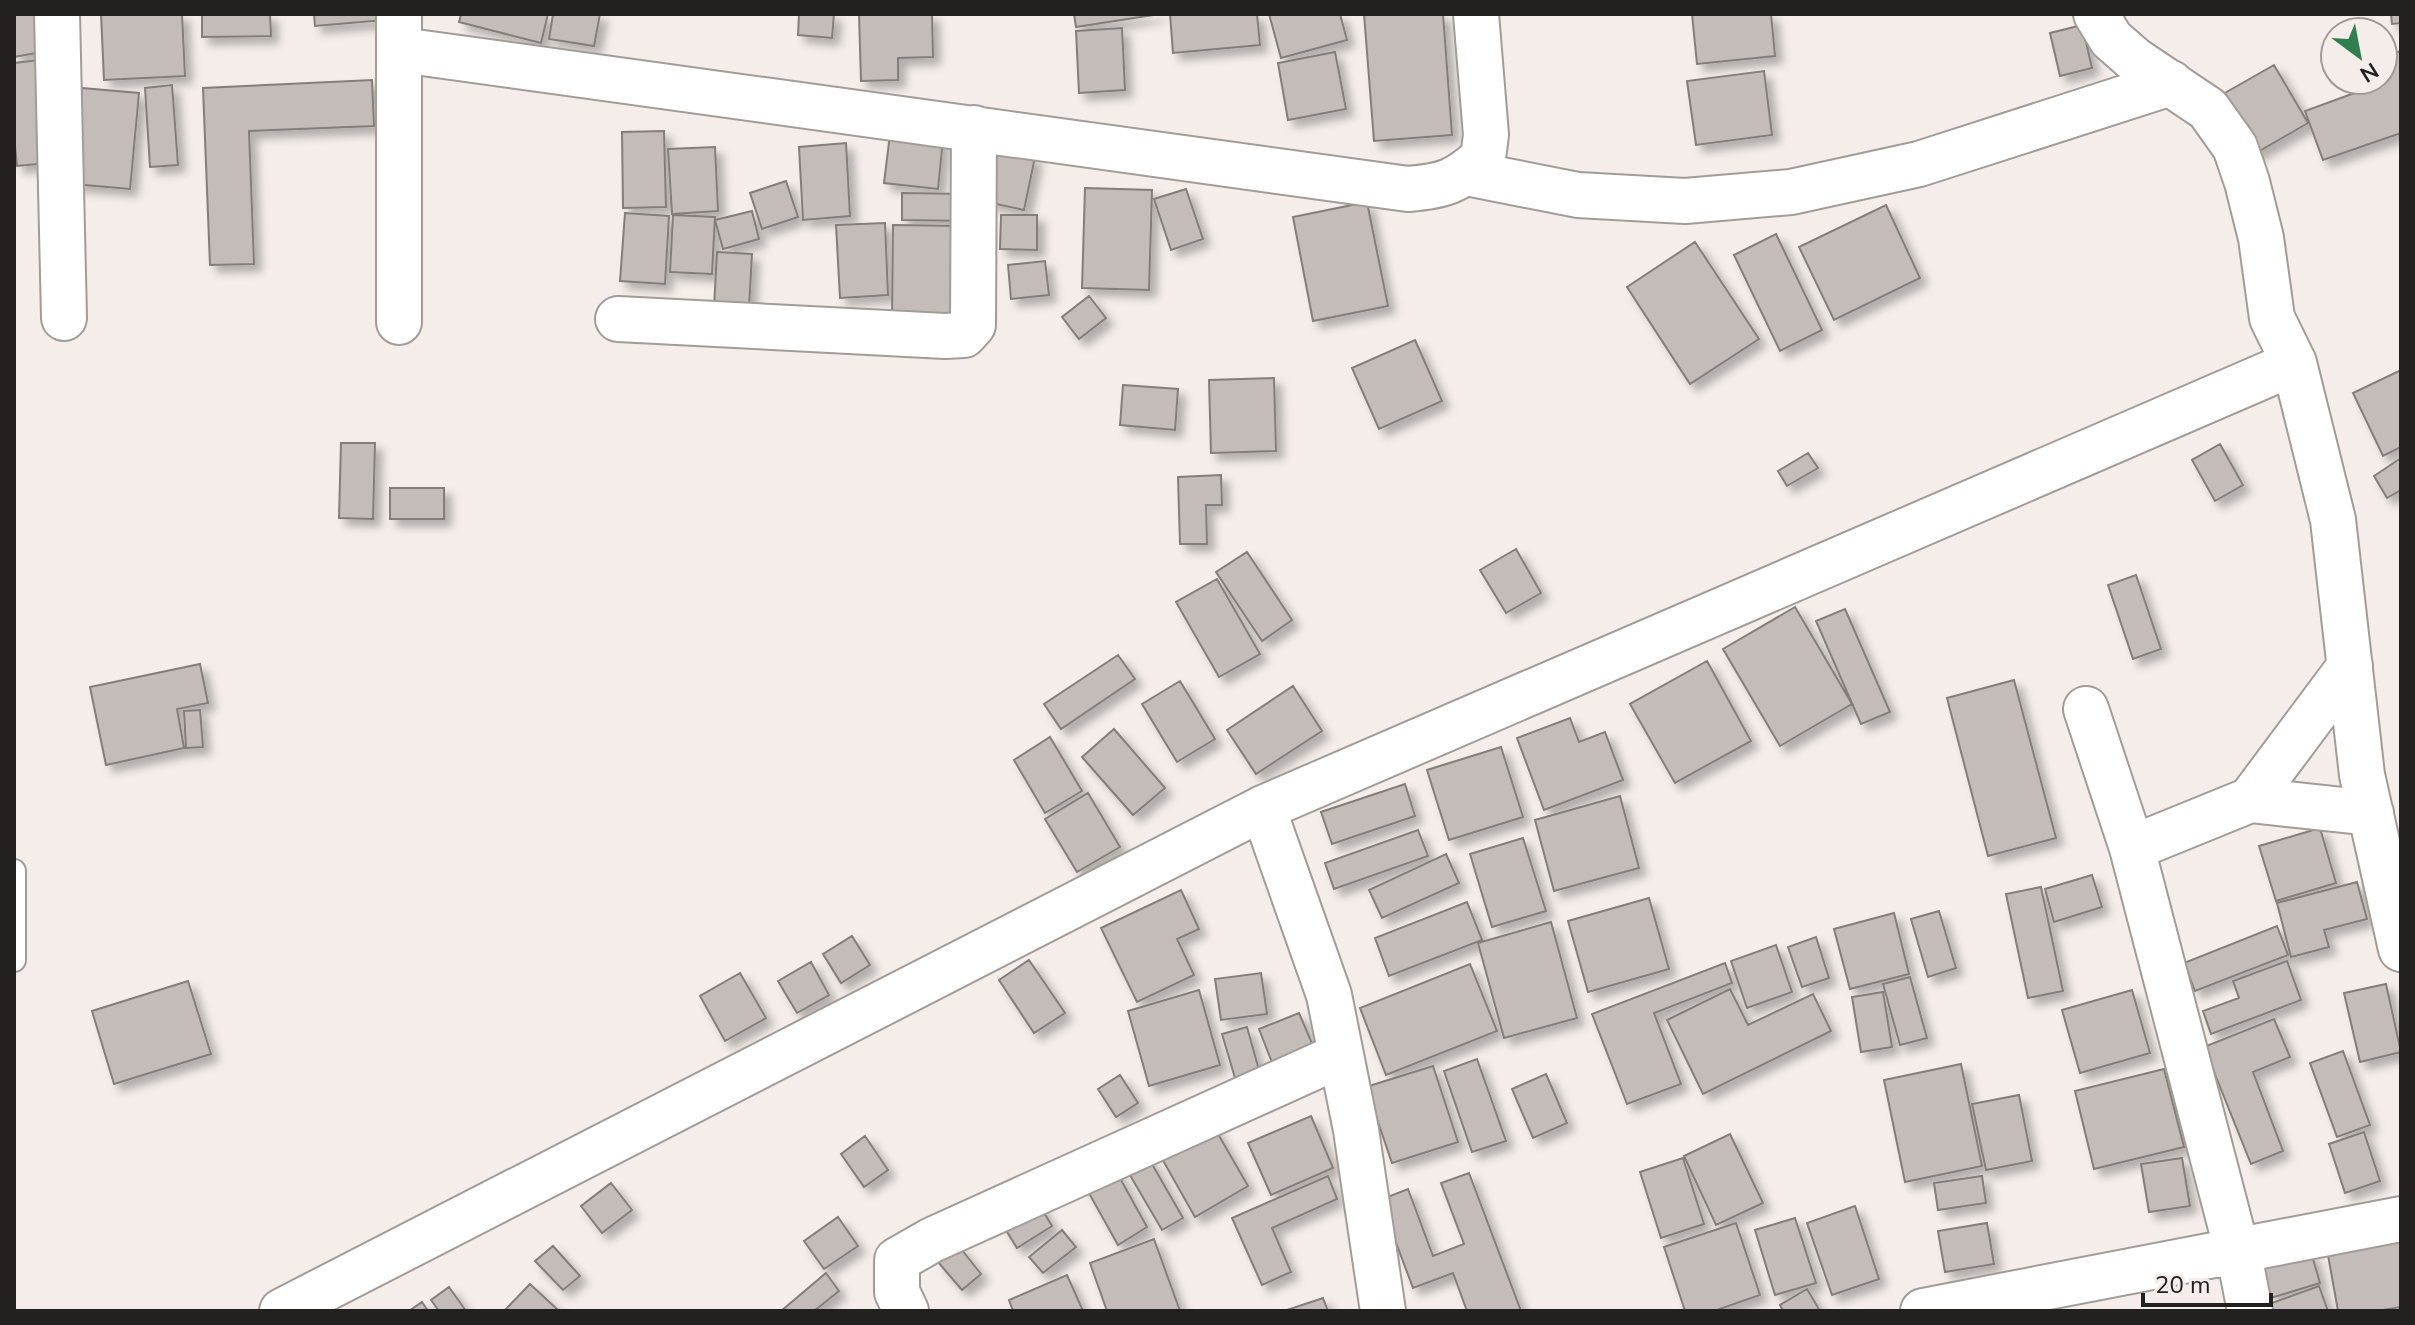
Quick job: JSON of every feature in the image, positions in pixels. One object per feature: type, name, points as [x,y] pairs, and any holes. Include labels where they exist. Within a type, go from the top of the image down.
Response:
[{"type":"street","points":[[57,14],[64,318]]},
{"type":"street","points":[[399,322],[400,32],[1021,137],[1408,189],[1440,187],[1466,173],[1483,158],[1486,135],[1476,14]]},
{"type":"street","points":[[2096,14],[2111,39],[2135,60],[2208,109],[2235,147],[2261,238],[2272,318],[2294,363],[2333,520],[2362,775],[2401,949]]},
{"type":"street","points":[[1466,173],[1593,196],[1685,201],[1791,192],[1919,164],[2171,83]]},
{"type":"street","points":[[618,319],[964,335],[973,325],[974,128]]},
{"type":"street","points":[[282,1311],[1263,808],[2294,363]]},
{"type":"street","points":[[2250,800],[2350,666]]},
{"type":"street","points":[[2086,709],[2132,848],[2250,1311]]},
{"type":"street","points":[[2132,848],[2250,800],[2371,813]]},
{"type":"street","points":[[1263,808],[1329,995],[1356,1130],[1383,1311]]},
{"type":"street","points":[[906,1311],[897,1292],[897,1260],[932,1240],[1341,1055]]},
{"type":"street","points":[[1923,1311],[2401,1219]]},
{"type":"lane","points":[[14,871],[14,960]]},
{"type":"building","points":[[14,14],[46,14],[53,50],[14,57]]},
{"type":"building","points":[[101,14],[182,14],[185,76],[104,80]]},
{"type":"building","points":[[202,14],[270,14],[271,36],[202,37]]},
{"type":"building","points":[[314,14],[383,14],[384,20],[315,26]]},
{"type":"building","points":[[461,14],[548,14],[541,43],[459,22]]},
{"type":"building","points":[[553,14],[600,14],[594,46],[549,39]]},
{"type":"building","points":[[799,14],[834,14],[832,38],[798,35]]},
{"type":"building","points":[[859,14],[932,14],[933,57],[898,58],[898,80],[861,81]]},
{"type":"building","points":[[1074,14],[1160,14],[1076,27]]},
{"type":"building","points":[[1170,14],[1257,14],[1260,45],[1173,53]]},
{"type":"building","points":[[1269,14],[1340,14],[1347,40],[1281,58]]},
{"type":"building","points":[[1364,14],[1443,14],[1452,135],[1374,141]]},
{"type":"building","points":[[1692,14],[1771,14],[1775,56],[1697,64]]},
{"type":"building","points":[[2082,25],[2092,68],[2060,76],[2050,33]]},
{"type":"building","points":[[1122,28],[1125,90],[1079,93],[1076,31]]},
{"type":"building","points":[[1335,52],[1346,109],[1288,120],[1278,63]]},
{"type":"building","points":[[2399,52],[2401,133],[2323,160],[2305,111],[2346,96],[2399,96]]},
{"type":"building","points":[[48,59],[58,162],[17,166],[14,63]]},
{"type":"building","points":[[2274,65],[2308,123],[2244,160],[2209,102]]},
{"type":"building","points":[[1764,71],[1772,135],[1696,145],[1687,81]]},
{"type":"building","points":[[372,80],[374,126],[249,131],[254,264],[210,265],[203,88]]},
{"type":"building","points":[[172,85],[178,165],[150,167],[145,88]]},
{"type":"building","points":[[82,88],[139,93],[130,189],[73,184]]},
{"type":"building","points":[[664,131],[666,207],[623,208],[622,132]]},
{"type":"building","points":[[890,134],[943,139],[938,189],[884,183]]},
{"type":"building","points":[[846,143],[850,216],[803,220],[799,147]]},
{"type":"building","points":[[715,147],[718,211],[672,214],[668,149]]},
{"type":"building","points":[[998,149],[1035,157],[1024,210],[987,202]]},
{"type":"building","points":[[786,181],[798,217],[762,229],[750,193]]},
{"type":"building","points":[[1085,188],[1152,190],[1149,290],[1082,288]]},
{"type":"building","points":[[1186,189],[1203,239],[1171,250],[1154,199]]},
{"type":"building","points":[[902,193],[969,194],[969,221],[902,220]]},
{"type":"building","points":[[1367,202],[1388,306],[1313,321],[1293,217]]},
{"type":"building","points":[[1886,205],[1920,278],[1834,320],[1799,247]]},
{"type":"building","points":[[752,211],[759,239],[723,249],[715,220]]},
{"type":"building","points":[[625,213],[669,216],[665,284],[620,281]]},
{"type":"building","points":[[673,215],[715,217],[712,274],[670,272]]},
{"type":"building","points":[[1001,215],[1037,215],[1037,250],[1000,249]]},
{"type":"building","points":[[885,223],[888,295],[840,298],[836,225]]},
{"type":"building","points":[[893,225],[962,226],[967,320],[892,319]]},
{"type":"building","points":[[1776,234],[1822,330],[1780,351],[1734,255]]},
{"type":"building","points":[[1695,242],[1759,339],[1690,384],[1627,287]]},
{"type":"building","points":[[717,252],[752,254],[749,308],[714,307]]},
{"type":"building","points":[[1045,261],[1049,295],[1011,299],[1008,265]]},
{"type":"building","points":[[1089,296],[1106,318],[1079,339],[1062,317]]},
{"type":"building","points":[[1415,340],[1442,401],[1379,429],[1352,368]]},
{"type":"building","points":[[2401,370],[2401,447],[2383,456],[2353,393]]},
{"type":"building","points":[[1274,378],[1276,451],[1211,453],[1209,380]]},
{"type":"building","points":[[1123,385],[1178,389],[1175,430],[1120,425]]},
{"type":"building","points":[[341,443],[375,443],[373,519],[339,518]]},
{"type":"building","points":[[2220,444],[2243,485],[2215,501],[2192,460]]},
{"type":"building","points":[[1808,453],[1818,468],[1787,486],[1778,471]]},
{"type":"building","points":[[2401,458],[2401,490],[2387,498],[2374,476]]},
{"type":"building","points":[[1221,475],[1222,505],[1206,505],[1207,544],[1180,544],[1178,477]]},
{"type":"building","points":[[390,488],[444,488],[444,519],[390,519]]},
{"type":"building","points":[[1516,549],[1541,593],[1506,613],[1480,570]]},
{"type":"building","points":[[1247,552],[1292,620],[1262,641],[1216,572]]},
{"type":"building","points":[[2136,575],[2161,649],[2133,659],[2108,585]]},
{"type":"building","points":[[1217,579],[1260,654],[1219,677],[1176,602]]},
{"type":"building","points":[[1795,607],[1852,704],[1780,746],[1723,649]]},
{"type":"building","points":[[1845,609],[1890,712],[1861,724],[1816,621]]},
{"type":"building","points":[[1118,655],[1135,679],[1061,729],[1044,704]]},
{"type":"building","points":[[1707,661],[1751,741],[1675,783],[1630,704]]},
{"type":"building","points":[[200,664],[208,703],[177,709],[184,748],[106,765],[90,687]]},
{"type":"building","points":[[2014,680],[2056,838],[1988,856],[1947,698]]},
{"type":"building","points":[[1180,681],[1215,739],[1177,762],[1142,704]]},
{"type":"building","points":[[1293,686],[1322,731],[1256,774],[1227,730]]},
{"type":"building","points":[[200,710],[203,747],[186,748],[184,711]]},
{"type":"building","points":[[1570,718],[1579,742],[1605,732],[1623,780],[1544,810],[1517,738]]},
{"type":"building","points":[[1114,729],[1165,788],[1133,815],[1082,757]]},
{"type":"building","points":[[1050,737],[1082,791],[1045,813],[1014,760]]},
{"type":"building","points":[[1501,747],[1523,817],[1449,840],[1427,770]]},
{"type":"building","points":[[1405,784],[1415,816],[1332,844],[1321,812]]},
{"type":"building","points":[[1088,793],[1120,847],[1077,872],[1045,819]]},
{"type":"building","points":[[1620,796],[1639,868],[1554,891],[1535,820]]},
{"type":"building","points":[[2320,828],[2336,883],[2276,901],[2259,846]]},
{"type":"building","points":[[1418,830],[1428,856],[1334,889],[1325,863]]},
{"type":"building","points":[[1523,838],[1546,911],[1492,927],[1470,854]]},
{"type":"building","points":[[1446,854],[1459,883],[1382,918],[1369,890]]},
{"type":"building","points":[[2092,875],[2102,907],[2054,922],[2045,889]]},
{"type":"building","points":[[2357,882],[2367,919],[2324,930],[2329,947],[2291,957],[2277,903]]},
{"type":"building","points":[[2041,887],[2063,991],[2028,998],[2006,894]]},
{"type":"building","points":[[1181,890],[1199,929],[1177,939],[1194,975],[1137,1002],[1101,928]]},
{"type":"building","points":[[1649,898],[1669,969],[1588,992],[1568,921]]},
{"type":"building","points":[[1467,902],[1482,940],[1389,976],[1375,938]]},
{"type":"building","points":[[1939,911],[1956,968],[1928,977],[1911,919]]},
{"type":"building","points":[[1894,913],[1909,974],[1850,989],[1834,929]]},
{"type":"building","points":[[1551,922],[1577,1018],[1504,1038],[1478,943]]},
{"type":"building","points":[[2277,926],[2288,955],[2195,991],[2184,963]]},
{"type":"building","points":[[852,936],[870,965],[841,983],[823,954]]},
{"type":"building","points":[[1816,937],[1829,978],[1802,987],[1788,947]]},
{"type":"building","points":[[1776,945],[1792,992],[1747,1008],[1731,961]]},
{"type":"building","points":[[1029,960],[1065,1013],[1034,1033],[999,980]]},
{"type":"building","points":[[2287,961],[2301,1000],[2211,1034],[2203,1011],[2239,998],[2233,981]]},
{"type":"building","points":[[811,962],[829,995],[797,1013],[778,981]]},
{"type":"building","points":[[1725,963],[1732,983],[1654,1013],[1681,1084],[1627,1104],[1592,1014]]},
{"type":"building","points":[[1470,964],[1497,1031],[1386,1075],[1360,1008]]},
{"type":"building","points":[[740,973],[766,1018],[725,1041],[700,996]]},
{"type":"building","points":[[1261,973],[1267,1014],[1221,1020],[1215,979]]},
{"type":"building","points":[[1910,977],[1927,1038],[1900,1045],[1883,984]]},
{"type":"building","points":[[188,981],[211,1054],[114,1084],[92,1011]]},
{"type":"building","points":[[2386,984],[2401,1052],[2360,1062],[2344,993]]},
{"type":"building","points":[[1730,989],[1748,1025],[1813,994],[1831,1031],[1703,1094],[1667,1020]]},
{"type":"building","points":[[1199,990],[1220,1065],[1149,1086],[1128,1011]]},
{"type":"building","points":[[2132,990],[2150,1053],[2080,1073],[2062,1010]]},
{"type":"building","points":[[1883,992],[1892,1047],[1861,1052],[1852,997]]},
{"type":"building","points":[[1299,1013],[1314,1048],[1273,1065],[1259,1029]]},
{"type":"building","points":[[2274,1019],[2290,1057],[2253,1072],[2283,1151],[2251,1164],[2204,1047]]},
{"type":"building","points":[[1247,1027],[1259,1070],[1235,1078],[1222,1034]]},
{"type":"building","points":[[2343,1051],[2370,1125],[2337,1137],[2310,1063]]},
{"type":"building","points":[[1477,1059],[1506,1141],[1472,1152],[1444,1071]]},
{"type":"building","points":[[1961,1064],[1982,1166],[1905,1182],[1884,1080]]},
{"type":"building","points":[[1433,1066],[1458,1142],[1392,1163],[1366,1087]]},
{"type":"building","points":[[2164,1069],[2184,1147],[2094,1169],[2075,1091]]},
{"type":"building","points":[[1546,1074],[1567,1123],[1533,1138],[1512,1089]]},
{"type":"building","points":[[1120,1075],[1138,1103],[1116,1117],[1098,1089]]},
{"type":"building","points":[[2019,1095],[2032,1161],[1986,1170],[1972,1104]]},
{"type":"building","points":[[1311,1116],[1333,1168],[1271,1195],[1248,1143]]},
{"type":"building","points":[[1214,1127],[1248,1186],[1195,1217],[1161,1157]]},
{"type":"building","points":[[2364,1132],[2380,1181],[2345,1193],[2329,1144]]},
{"type":"building","points":[[1730,1134],[1763,1203],[1716,1225],[1684,1156]]},
{"type":"building","points":[[865,1136],[888,1170],[864,1187],[841,1154]]},
{"type":"building","points":[[1148,1157],[1183,1218],[1162,1230],[1127,1170]]},
{"type":"building","points":[[1683,1158],[1704,1224],[1661,1238],[1640,1172]]},
{"type":"building","points":[[2182,1158],[2190,1206],[2149,1212],[2141,1164]]},
{"type":"building","points":[[1111,1162],[1147,1227],[1118,1245],[1081,1179]]},
{"type":"building","points":[[1469,1173],[1521,1311],[1467,1311],[1453,1273],[1413,1288],[1380,1200],[1408,1189],[1433,1256],[1464,1244],[1441,1183]]},
{"type":"building","points":[[1328,1176],[1337,1199],[1272,1228],[1291,1272],[1262,1285],[1232,1218]]},
{"type":"building","points":[[1982,1176],[1986,1203],[1938,1210],[1934,1183]]},
{"type":"building","points":[[611,1183],[632,1210],[602,1233],[581,1206]]},
{"type":"building","points":[[1037,1201],[1052,1226],[1017,1248],[1001,1222]]},
{"type":"building","points":[[1855,1206],[1879,1279],[1832,1295],[1807,1223]]},
{"type":"building","points":[[838,1217],[858,1246],[824,1269],[804,1241]]},
{"type":"building","points":[[1795,1218],[1816,1283],[1775,1295],[1755,1230]]},
{"type":"building","points":[[1736,1223],[1760,1295],[1714,1311],[1685,1311],[1664,1247]]},
{"type":"building","points":[[1987,1223],[1994,1264],[1945,1272],[1938,1231]]},
{"type":"building","points":[[1062,1230],[1076,1247],[1043,1273],[1029,1257]]},
{"type":"building","points":[[1154,1239],[1180,1311],[1107,1311],[1090,1263]]},
{"type":"building","points":[[2400,1241],[2401,1307],[2377,1311],[2338,1311],[2328,1255]]},
{"type":"building","points":[[958,1245],[981,1274],[962,1290],[938,1262]]},
{"type":"building","points":[[553,1246],[580,1276],[563,1290],[535,1261]]},
{"type":"building","points":[[2311,1252],[2320,1283],[2271,1298],[2262,1266]]},
{"type":"building","points":[[826,1273],[839,1291],[814,1311],[781,1311]]},
{"type":"building","points":[[1067,1275],[1083,1311],[1013,1311],[1009,1300]]},
{"type":"building","points":[[530,1284],[559,1311],[504,1311]]},
{"type":"building","points":[[2319,1286],[2328,1311],[2272,1311],[2269,1304]]},
{"type":"building","points":[[449,1287],[466,1311],[439,1311],[431,1300]]},
{"type":"building","points":[[1807,1289],[1820,1311],[1783,1311],[1780,1305]]},
{"type":"building","points":[[1323,1298],[1328,1311],[1284,1311]]},
{"type":"building","points":[[422,1302],[428,1311],[409,1311]]}]
